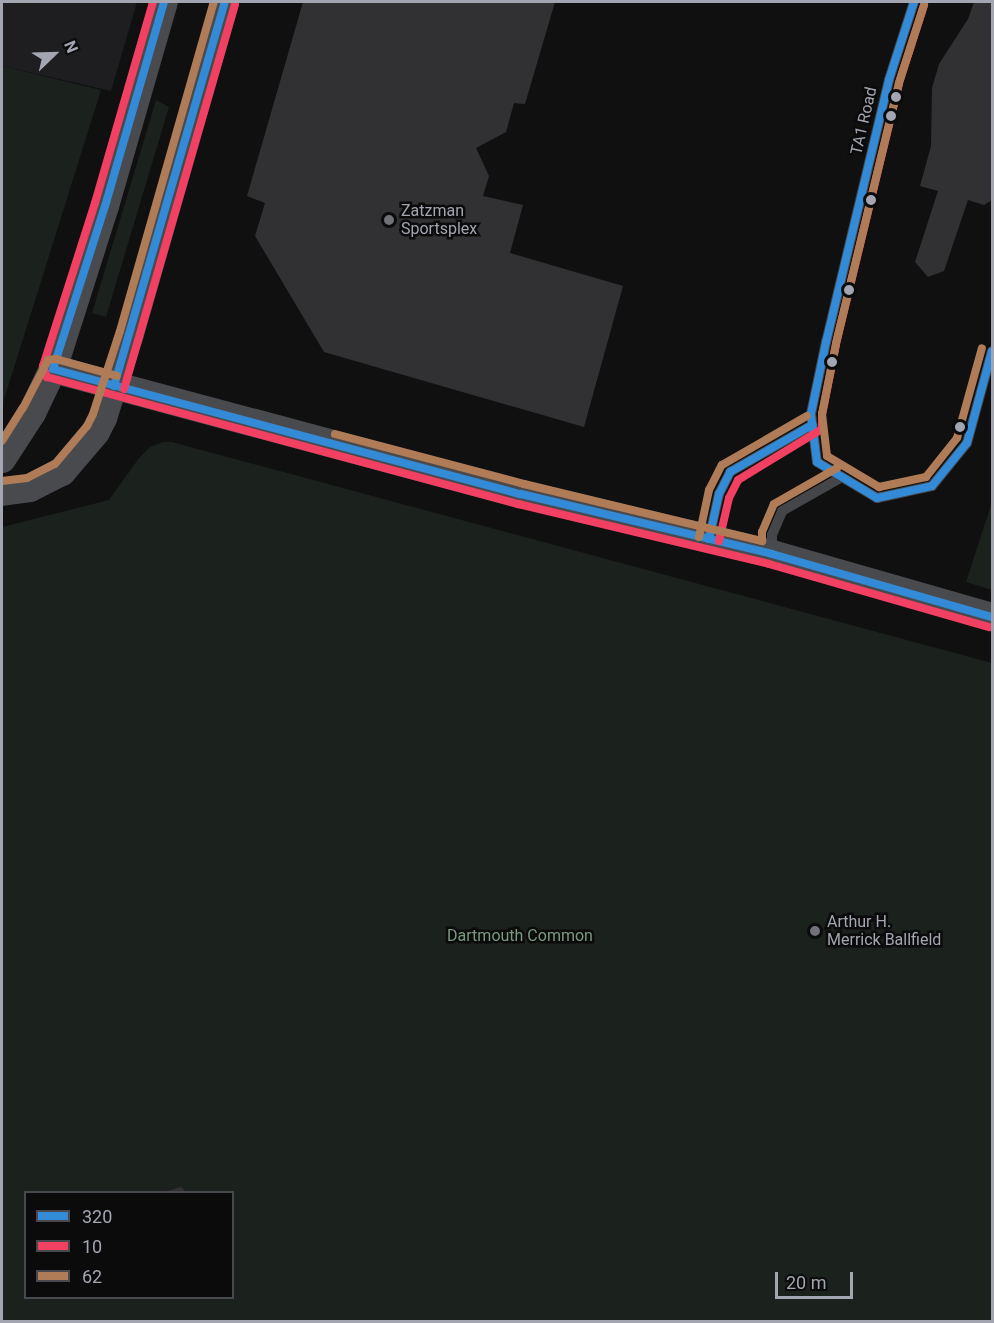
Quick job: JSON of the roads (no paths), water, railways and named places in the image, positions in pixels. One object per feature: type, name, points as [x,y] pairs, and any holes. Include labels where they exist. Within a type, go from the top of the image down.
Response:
[{"type":"main road","points":[[2,459],[33,413],[53,369],[105,206],[164,2]]},
{"type":"main road","points":[[2,492],[30,488],[62,472],[96,432],[114,386],[225,2]]},
{"type":"main road","points":[[53,369],[521,494],[772,554],[993,617]]},
{"type":"lane","name":"TA1 Road","points":[[914,2],[889,80],[826,342],[811,414],[817,462],[877,498],[932,486],[967,443],[993,351]]},
{"type":"lane","points":[[709,539],[718,494],[730,472],[812,425]]},
{"type":"lane","points":[[772,554],[772,535],[782,511],[842,477]]},
{"type":"place","name":"Zatzman Sportsplex","points":[[389,220]]},
{"type":"place","name":"Arthur H. Merrick Ballfield","points":[[815,931]]},
{"type":"park label","name":"Dartmouth Common","points":[[520,936]]}]
